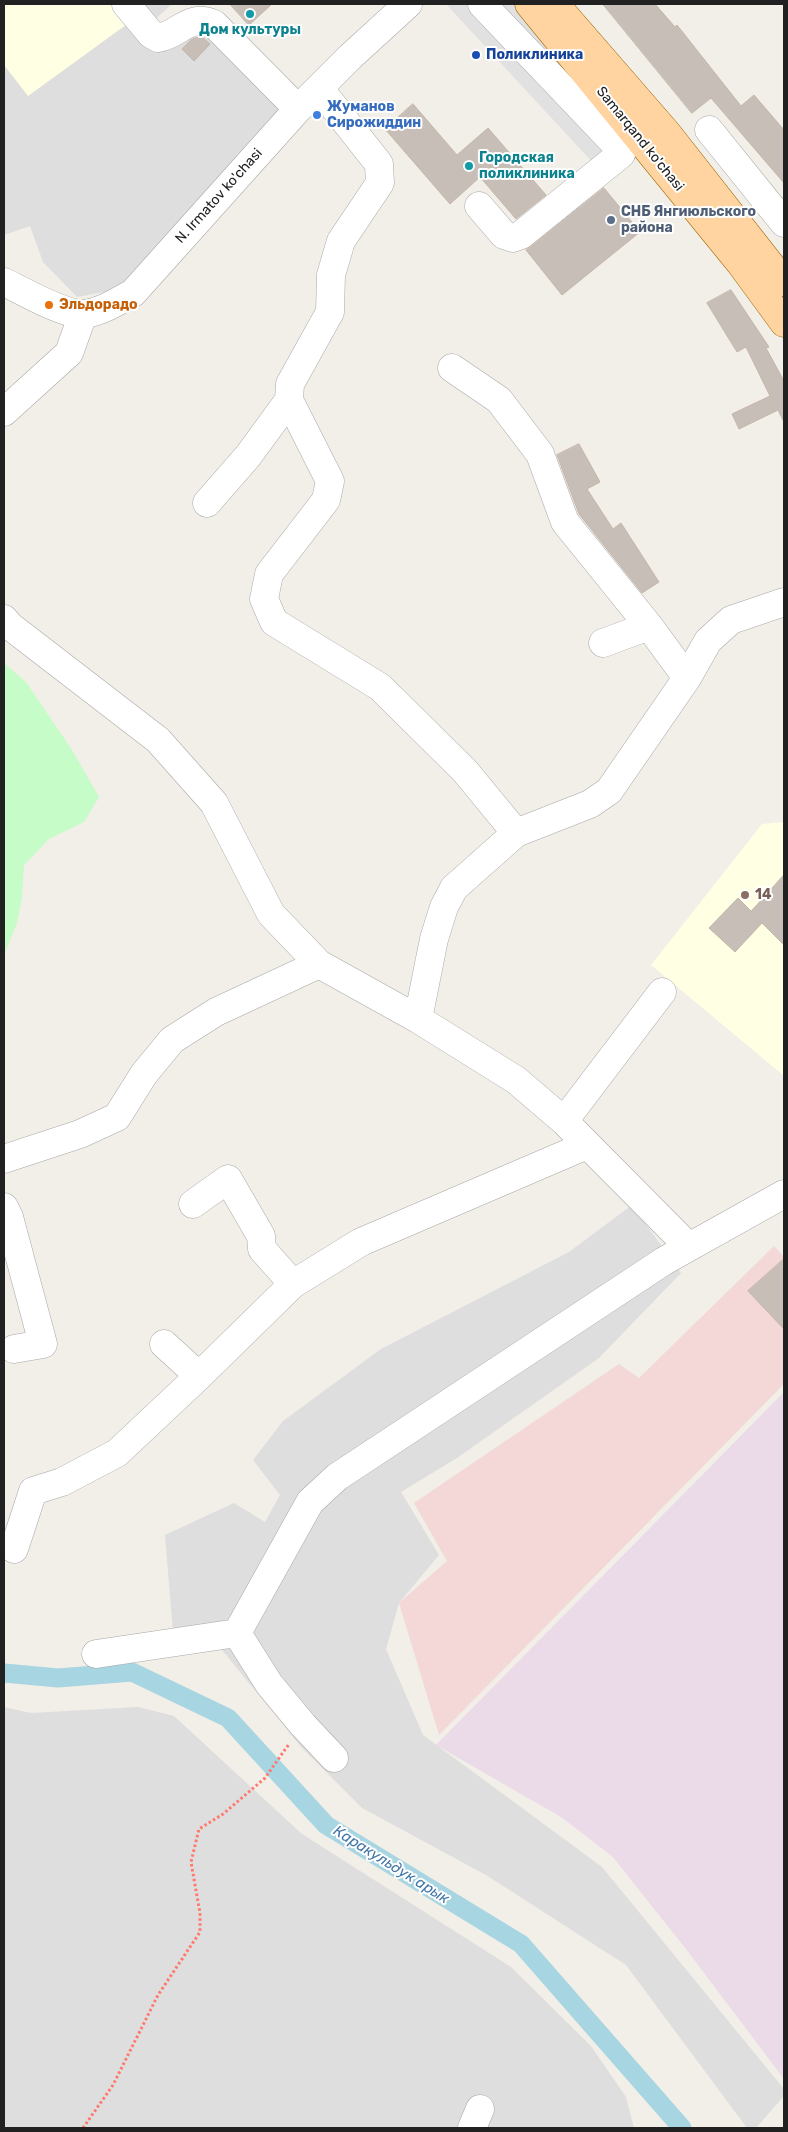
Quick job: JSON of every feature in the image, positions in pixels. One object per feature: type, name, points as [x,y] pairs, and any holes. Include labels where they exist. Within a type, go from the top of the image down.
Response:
[{"type":"main road","name":"Samarqand ko'chasi","points":[[529,4],[642,140],[783,319]]},
{"type":"main road","name":"Samarqand ko'chasi","points":[[555,4],[667,133],[784,282]]},
{"type":"street","points":[[126,4],[151,34],[158,38],[196,20],[206,20],[214,24],[298,109]]},
{"type":"street","name":"N. Irmatov ko'chasi","points":[[4,282],[59,308],[83,314],[108,307],[133,293],[298,109],[408,4]]},
{"type":"street","points":[[479,206],[504,235],[513,238],[521,235],[621,154],[620,149],[482,4]]},
{"type":"street","points":[[319,88],[379,164],[380,183],[341,241],[331,275],[330,312],[290,384],[289,400],[330,482],[326,500],[269,574],[264,599],[274,622],[380,687],[465,771],[516,833]]},
{"type":"street","points":[[709,130],[784,223]]},
{"type":"street","points":[[4,412],[70,352],[83,314]]},
{"type":"street","points":[[452,368],[499,400],[540,454],[565,522],[649,626],[687,678]]},
{"type":"street","points":[[207,503],[248,456],[289,400]]},
{"type":"street","points":[[418,1019],[434,939],[444,907],[454,888],[516,833],[590,804],[609,791],[687,678],[708,641],[731,620],[784,602]]},
{"type":"street","points":[[4,618],[10,626],[158,740],[214,803],[272,914],[319,964],[418,1019],[516,1080],[564,1121],[690,1247]]},
{"type":"street","points":[[603,642],[649,626]]},
{"type":"street","points":[[4,1160],[80,1134],[117,1117],[144,1074],[172,1040],[216,1012],[319,964]]},
{"type":"street","points":[[564,1121],[662,992]]},
{"type":"street","points":[[14,1549],[33,1491],[62,1482],[117,1453],[293,1284],[361,1242],[587,1145]]},
{"type":"street","points":[[193,1204],[228,1178],[261,1236],[262,1249],[293,1284]]},
{"type":"street","points":[[237,1633],[310,1502],[337,1477],[664,1261],[780,1203]]},
{"type":"street","points":[[4,1207],[9,1217],[43,1344],[14,1349]]},
{"type":"street","points":[[164,1344],[199,1376]]},
{"type":"street","points":[[96,1654],[237,1633]]},
{"type":"street","points":[[237,1633],[269,1684],[303,1725],[334,1758]]},
{"type":"path","points":[[83,2128],[113,2085],[158,1995],[200,1932],[200,1913],[190,1862],[199,1829],[223,1814],[265,1778],[291,1741]]},
{"type":"shaded area","points":[[4,4],[117,4],[154,49],[191,30],[214,37],[284,106],[120,289],[77,297],[43,262],[30,226],[4,235]]},
{"type":"shaded area","points":[[4,4],[115,4],[130,22],[28,96],[4,65]]},
{"type":"shaded area","points":[[135,4],[172,4],[151,23]]},
{"type":"shaded area","points":[[446,4],[519,4],[638,152],[607,178]]},
{"type":"shaded area","name":"14","points":[[784,822],[784,1076],[651,965],[762,824]]},
{"type":"shaded area","points":[[632,1205],[681,1273],[599,1358],[457,1458],[401,1492],[439,1555],[399,1603],[386,1649],[423,1735],[602,1867],[784,2089],[784,2096],[756,2128],[747,2128],[626,1965],[486,1875],[362,1808],[301,1747],[218,1645],[174,1645],[165,1535],[234,1503],[265,1522],[280,1495],[253,1460],[283,1421],[381,1349],[569,1252]]},
{"type":"shaded area","points":[[774,1246],[784,1257],[784,1384],[439,1735],[399,1603],[447,1561],[414,1503],[619,1364],[639,1378]]},
{"type":"shaded area","points":[[784,1392],[784,2079],[686,1949],[612,1856],[561,1817],[436,1745]]},
{"type":"shaded area","points":[[4,1707],[31,1713],[138,1707],[174,1716],[302,1834],[511,1967],[591,2046],[626,2097],[634,2128],[4,2128]]},
{"type":"green space","points":[[4,663],[26,682],[72,750],[99,797],[84,822],[49,839],[24,865],[22,897],[17,923],[4,955]]},
{"type":"building","name":"Дом культуры","points":[[230,4],[272,4],[249,25]]},
{"type":"building","points":[[603,4],[655,4],[675,27],[677,25],[741,106],[754,95],[784,130],[784,183],[711,98],[692,113]]},
{"type":"building","points":[[202,37],[210,44],[194,61],[182,49],[191,40]]},
{"type":"building","name":"Городская поликлиника","points":[[413,104],[457,155],[488,128],[546,195],[516,219],[480,177],[450,204],[385,129]]},
{"type":"building","points":[[604,188],[640,232],[562,295],[526,250]]},
{"type":"building","points":[[731,290],[769,347],[766,348],[784,381],[784,422],[778,410],[739,429],[732,414],[770,396],[746,347],[737,352],[707,303]]},
{"type":"building","points":[[579,444],[600,482],[587,489],[613,529],[621,523],[659,582],[642,593],[579,514],[557,455]]},
{"type":"building","points":[[784,875],[784,945],[762,923],[735,952],[709,928],[738,898],[751,911]]},
{"type":"building","points":[[784,1259],[784,1329],[748,1291]]},
{"type":"waterway","name":"Каракульдук арык","points":[[4,1673],[58,1678],[132,1672],[228,1718],[326,1825],[521,1944],[682,2128]]},
{"type":"place","name":"Дом культуры","points":[[250,14]]},
{"type":"place","name":"Поликлиника","points":[[476,55]]},
{"type":"place","name":"Жуманов Сирожиддин","points":[[317,115]]},
{"type":"place","name":"Городская поликлиника","points":[[469,166]]},
{"type":"place","name":"СНБ Янгиюльского района","points":[[611,220]]},
{"type":"place","name":"Эльдорадо","points":[[49,305]]},
{"type":"place","name":"14","points":[[745,895]]}]
